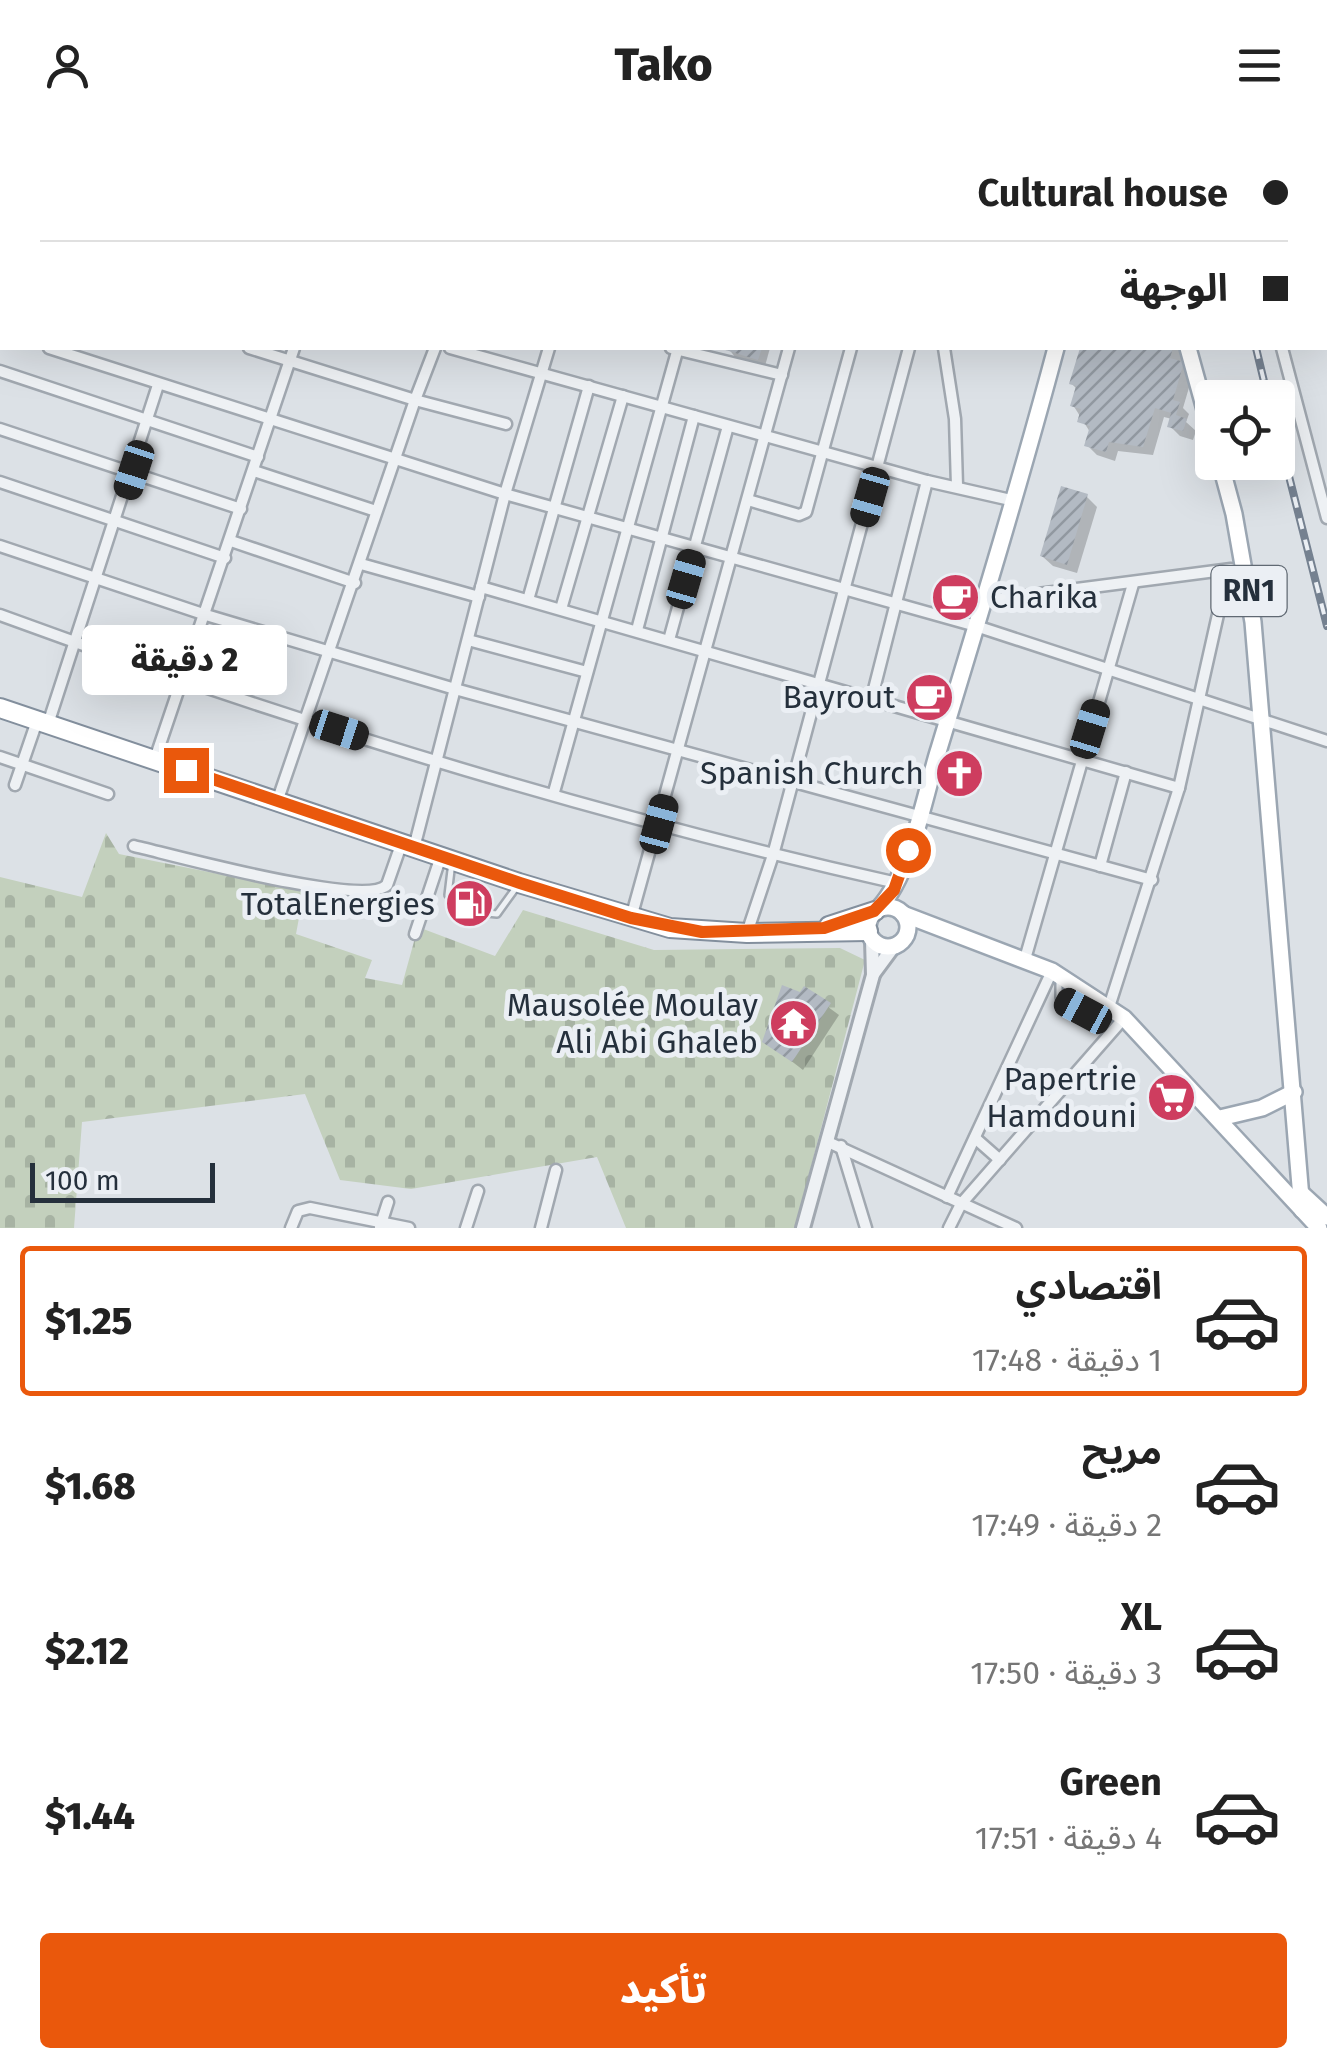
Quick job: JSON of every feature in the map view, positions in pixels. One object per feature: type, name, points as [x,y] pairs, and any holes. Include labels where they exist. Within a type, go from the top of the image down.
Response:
[{"type":"highway","points":[[0,708],[631,918],[670,928],[747,934],[824,928],[870,935]]},
{"type":"highway","points":[[824,928],[877,910]]},
{"type":"main road","points":[[944,926],[907,932],[894,946],[882,946],[870,935],[877,910],[897,883],[919,816],[1015,501],[1055,350]]},
{"type":"main road","points":[[1189,350],[1197,380]]},
{"type":"main road","name":"RN1","points":[[1223,480],[1262,721],[1302,1210]]},
{"type":"main road","points":[[897,883],[907,932]]},
{"type":"main road","points":[[877,910],[901,912],[944,926],[1056,974],[1105,1004],[1124,1018],[1220,1118],[1319,1228]]},
{"type":"main road","points":[[1220,1118],[1262,1108],[1294,1092]]},
{"type":"main road","points":[[1300,1192],[1327,1217]]},
{"type":"street","points":[[55,350],[505,494],[976,626],[1327,741]]},
{"type":"street","points":[[255,350],[506,424]]},
{"type":"street","points":[[155,759],[293,350]]},
{"type":"street","points":[[278,802],[355,584],[393,460],[434,350]]},
{"type":"street","points":[[457,350],[927,481],[1015,501]]},
{"type":"street","points":[[134,846],[293,882],[372,894],[387,886],[408,843],[436,761],[505,494],[548,350]]},
{"type":"street","points":[[554,792],[675,350]]},
{"type":"street","points":[[683,350],[782,375]]},
{"type":"street","points":[[631,918],[788,350]]},
{"type":"street","points":[[748,500],[799,516],[806,512],[850,350]]},
{"type":"street","points":[[747,934],[774,856],[908,350]]},
{"type":"street","points":[[944,350],[955,419],[957,486]]},
{"type":"street","points":[[1283,350],[1326,511]]},
{"type":"street","points":[[0,371],[258,457]]},
{"type":"street","points":[[15,785],[76,643],[158,385]]},
{"type":"street","points":[[528,600],[589,386]]},
{"type":"street","points":[[561,609],[623,396]]},
{"type":"street","points":[[637,630],[694,416]]},
{"type":"street","points":[[669,640],[728,426]]},
{"type":"street","points":[[0,429],[134,470],[242,509]]},
{"type":"street","points":[[254,471],[376,511]]},
{"type":"street","points":[[872,697],[899,604],[927,481]]},
{"type":"street","points":[[0,482],[226,558]]},
{"type":"street","points":[[231,541],[355,584]]},
{"type":"street","points":[[0,546],[329,652],[1152,880]]},
{"type":"street","points":[[360,564],[603,620],[1178,788]]},
{"type":"street","points":[[984,600],[1237,568],[1152,880],[1105,1004]]},
{"type":"street","points":[[1024,959],[1133,584]]},
{"type":"street","points":[[0,615],[183,680],[436,761],[774,856],[897,883]]},
{"type":"street","points":[[468,640],[587,672]]},
{"type":"street","points":[[0,757],[108,794]]},
{"type":"street","points":[[1100,866],[1126,772]]},
{"type":"street","points":[[415,934],[447,857]]},
{"type":"street","points":[[803,1228],[834,1144],[873,975],[870,935]]},
{"type":"street","points":[[873,975],[894,946]]},
{"type":"street","points":[[947,1197],[1056,974]]},
{"type":"street","points":[[949,1228],[961,1204],[1124,1018]]},
{"type":"street","points":[[975,1138],[1000,1160]]},
{"type":"street","points":[[834,1144],[1016,1228]]},
{"type":"street","points":[[834,1144],[866,1228]]},
{"type":"street","points":[[540,1228],[556,1170]]},
{"type":"street","points":[[466,1228],[478,1191]]},
{"type":"street","points":[[380,1225],[388,1202]]},
{"type":"street","points":[[291,1228],[298,1211],[310,1208],[409,1228]]},
{"type":"lane","points":[[447,857],[448,895],[464,907]]},
{"type":"lane","points":[[477,912],[497,914],[520,883]]},
{"type":"green space","points":[[106,833],[119,854],[304,891],[296,934],[372,960],[365,978],[402,985],[418,927],[495,956],[523,910],[654,950],[840,948],[865,960],[795,1228],[626,1228],[597,1157],[411,1189],[340,1180],[305,1094],[82,1122],[74,1228],[0,1228],[0,877],[82,897]]},
{"type":"building","points":[[726,350],[761,350],[758,360]]},
{"type":"building","points":[[1079,350],[1172,350],[1170,358],[1184,362],[1173,400],[1180,402],[1176,415],[1187,419],[1183,431],[1167,427],[1171,413],[1155,408],[1143,447],[1109,442],[1106,452],[1084,446],[1090,426],[1077,422],[1081,409],[1070,406],[1076,386],[1069,384]]},
{"type":"building","points":[[1061,486],[1088,494],[1067,565],[1040,556]]},
{"type":"building","points":[[470,892],[482,897],[474,921],[461,917]]},
{"type":"building","name":"Mausolée Moulay Ali Abi Ghaleb","points":[[782,985],[800,992],[804,986],[831,1003],[792,1062],[762,1042]]},
{"type":"railway","points":[[1256,350],[1264,380]]},
{"type":"railway","points":[[1290,480],[1327,626]]},
{"type":"place","name":"Charika","points":[[955,597]]},
{"type":"place","name":"Bayrout","points":[[930,697]]},
{"type":"place","name":"Spanish Church","points":[[959,773]]},
{"type":"place","name":"TotalEnergies","points":[[470,904]]},
{"type":"place","name":"Mausolée Moulay Ali Abi Ghaleb","points":[[793,1023]]},
{"type":"place","name":"Papertrie Hamdouni","points":[[1172,1097]]},
{"type":"route","points":[[186,770],[631,918],[702,932],[747,934],[824,928],[874,911],[894,890],[908,850]]}]
